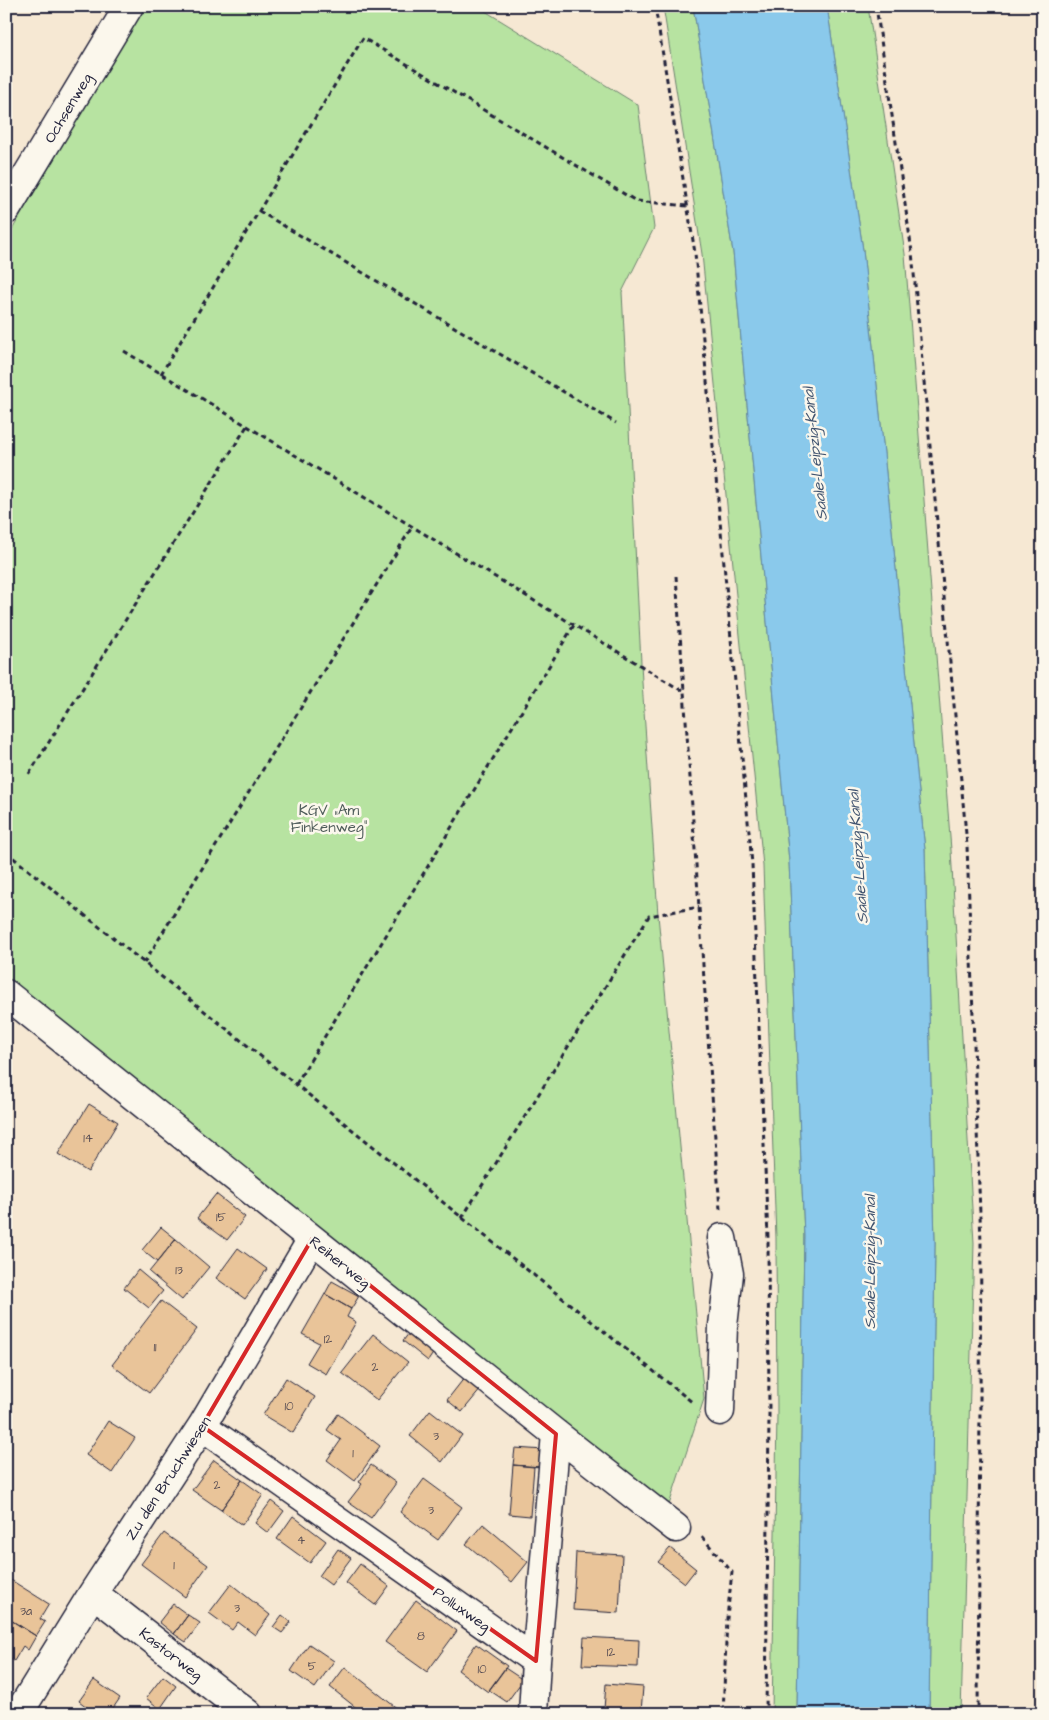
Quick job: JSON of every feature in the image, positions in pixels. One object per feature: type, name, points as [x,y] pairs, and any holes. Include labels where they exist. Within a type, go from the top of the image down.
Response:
[{"type":"street","name":"Ochsenweg","points":[[6,210],[129,6]]},
{"type":"street","name":"Reiherweg","points":[[6,994],[556,1434],[688,1532]]},
{"type":"street","name":"Zu den Bruchwiesen","points":[[18,1714],[93,1593],[202,1426],[312,1238]]},
{"type":"street","points":[[707,1408],[723,1326],[729,1274],[722,1238]]},
{"type":"street","name":"Polluxweg","points":[[202,1426],[536,1661]]},
{"type":"street","points":[[533,1714],[556,1434]]},
{"type":"street","name":"Kastorweg","points":[[93,1593],[248,1714]]},
{"type":"path","points":[[655,6],[695,253],[752,864],[768,1238],[769,1414],[766,1714]]},
{"type":"path","points":[[876,6],[912,252],[966,845],[981,1243],[978,1714]]},
{"type":"path","points":[[161,374],[362,38],[636,200],[687,206]]},
{"type":"path","points":[[259,211],[616,423]]},
{"type":"path","points":[[124,351],[684,692]]},
{"type":"path","points":[[29,774],[247,426]]},
{"type":"path","points":[[144,963],[412,526]]},
{"type":"path","points":[[676,576],[722,1238]]},
{"type":"path","points":[[296,1084],[574,625]]},
{"type":"path","points":[[6,852],[462,1218],[707,1408]]},
{"type":"path","points":[[462,1218],[649,916],[699,907]]},
{"type":"path","points":[[688,1532],[732,1572],[727,1618],[723,1714]]},
{"type":"highlighted area","points":[[312,1239],[556,1434],[536,1661],[202,1426]]},
{"type":"green space","name":"KGV „Am Finkenweg“","points":[[144,6],[477,6],[638,105],[654,228],[622,292],[642,682],[658,915],[704,1399],[668,1508],[6,976],[6,240]]},
{"type":"green space","points":[[663,6],[693,6],[733,252],[789,861],[804,1236],[797,1714],[772,1714],[777,1415],[776,1238],[763,866],[702,254]]},
{"type":"green space","points":[[827,6],[868,6],[905,254],[951,850],[974,1243],[961,1714],[929,1714],[935,1243],[925,850],[863,250]]},
{"type":"water","name":"Saale-Leipzig-Kanal","points":[[693,6],[827,6],[863,250],[925,850],[935,1243],[929,1714],[797,1714],[804,1236],[789,861],[733,252]]},
{"type":"building","points":[[89,1104],[118,1122],[88,1172],[58,1154]]},
{"type":"building","points":[[216,1194],[245,1217],[227,1240],[197,1218]]},
{"type":"building","points":[[161,1227],[176,1239],[157,1262],[142,1250]]},
{"type":"building","points":[[176,1239],[209,1267],[182,1300],[149,1272]]},
{"type":"building","points":[[238,1248],[267,1269],[245,1299],[216,1278]]},
{"type":"building","points":[[138,1270],[163,1291],[149,1308],[124,1288]]},
{"type":"building","points":[[332,1281],[359,1296],[351,1309],[325,1294]]},
{"type":"building","points":[[325,1294],[351,1309],[347,1317],[356,1322],[326,1374],[307,1363],[319,1343],[302,1334]]},
{"type":"building","points":[[161,1301],[197,1329],[149,1393],[112,1365]]},
{"type":"building","points":[[409,1333],[434,1352],[428,1361],[403,1341]]},
{"type":"building","points":[[373,1334],[408,1362],[377,1400],[342,1373]]},
{"type":"building","points":[[465,1377],[481,1389],[462,1412],[447,1400]]},
{"type":"building","points":[[286,1378],[315,1397],[293,1433],[263,1415]]},
{"type":"building","points":[[430,1410],[462,1435],[442,1462],[410,1436]]},
{"type":"building","points":[[338,1414],[380,1446],[355,1481],[327,1460],[341,1440],[327,1430]]},
{"type":"building","points":[[108,1421],[135,1438],[112,1473],[86,1455]]},
{"type":"building","points":[[515,1448],[544,1450],[542,1467],[513,1465]]},
{"type":"building","points":[[214,1460],[242,1480],[221,1510],[192,1490]]},
{"type":"building","points":[[371,1465],[396,1483],[371,1518],[348,1502],[362,1484],[359,1482]]},
{"type":"building","points":[[513,1465],[534,1467],[530,1516],[509,1514]]},
{"type":"building","points":[[424,1479],[462,1507],[438,1540],[400,1512]]},
{"type":"building","points":[[242,1480],[263,1495],[242,1525],[221,1510]]},
{"type":"building","points":[[271,1501],[284,1511],[268,1533],[255,1523]]},
{"type":"building","points":[[293,1516],[326,1541],[310,1563],[277,1539]]},
{"type":"building","points":[[483,1524],[528,1562],[512,1582],[466,1544]]},
{"type":"building","points":[[164,1533],[208,1565],[185,1597],[141,1564]]},
{"type":"building","points":[[670,1548],[696,1569],[685,1583],[658,1562]]},
{"type":"building","points":[[338,1549],[351,1558],[331,1585],[319,1576]]},
{"type":"building","points":[[576,1552],[622,1555],[619,1613],[573,1610]]},
{"type":"building","points":[[360,1564],[389,1586],[375,1605],[346,1583]]},
{"type":"building","points":[[6,1577],[49,1604],[40,1619],[45,1622],[36,1636],[6,1617]]},
{"type":"building","points":[[231,1584],[270,1615],[255,1635],[238,1622],[232,1630],[209,1613]]},
{"type":"building","points":[[416,1600],[457,1631],[427,1672],[385,1642]]},
{"type":"building","points":[[173,1604],[188,1615],[174,1634],[159,1622]]},
{"type":"building","points":[[188,1615],[200,1623],[186,1642],[174,1634]]},
{"type":"building","points":[[282,1615],[291,1622],[282,1633],[273,1627]]},
{"type":"building","points":[[6,1617],[36,1636],[28,1650],[23,1646],[14,1661],[6,1657]]},
{"type":"building","points":[[584,1637],[639,1640],[638,1667],[582,1665]]},
{"type":"building","points":[[309,1644],[334,1661],[315,1688],[291,1671]]},
{"type":"building","points":[[476,1644],[507,1666],[488,1692],[458,1670]]},
{"type":"building","points":[[345,1667],[399,1710],[396,1714],[364,1714],[330,1687]]},
{"type":"building","points":[[505,1668],[523,1680],[507,1702],[489,1690]]},
{"type":"building","points":[[163,1676],[176,1686],[160,1709],[146,1698]]},
{"type":"building","points":[[94,1680],[120,1698],[109,1714],[96,1714],[79,1701]]},
{"type":"building","points":[[606,1684],[643,1687],[641,1712],[604,1709]]}]
